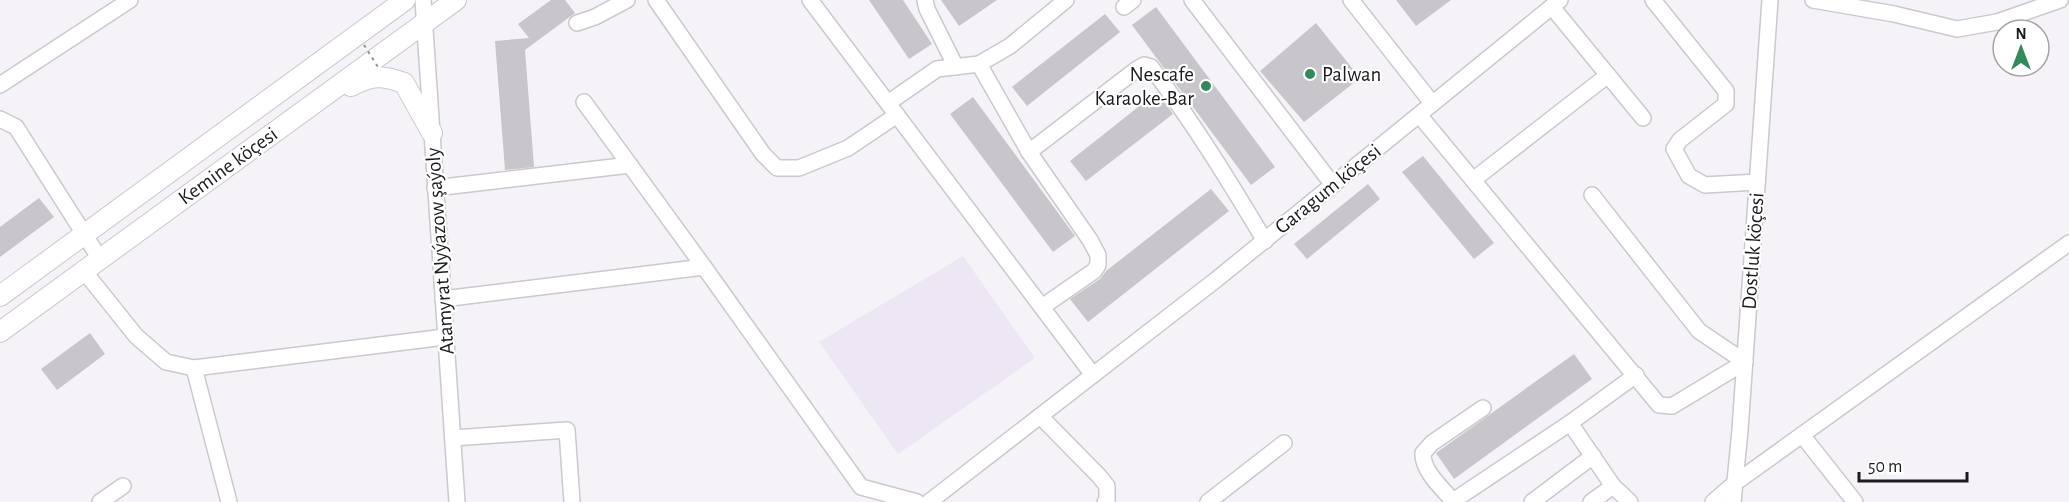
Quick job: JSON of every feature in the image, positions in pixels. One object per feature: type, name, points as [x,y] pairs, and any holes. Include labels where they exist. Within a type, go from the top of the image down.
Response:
[{"type":"main road","name":"Kemine köçesi","points":[[0,296],[405,0]]},
{"type":"main road","name":"Kemine köçesi","points":[[0,332],[456,0]]},
{"type":"main road","points":[[321,98],[367,78],[383,75],[404,83],[432,133]]},
{"type":"street","points":[[0,86],[130,0]]},
{"type":"street","name":"Atamyrat Nyýazow şaýoly","points":[[423,0],[457,502]]},
{"type":"street","points":[[577,23],[595,17],[627,0]]},
{"type":"street","points":[[656,0],[763,154],[777,168],[798,168],[848,148],[937,69],[979,64],[1010,46],[1066,0]]},
{"type":"street","points":[[810,0],[1093,375]]},
{"type":"street","points":[[925,0],[927,9],[956,67]]},
{"type":"street","points":[[1192,0],[1333,185]]},
{"type":"street","points":[[1352,0],[1432,103]]},
{"type":"street","points":[[1653,0],[1726,91],[1726,104],[1680,140],[1674,149],[1689,176],[1705,185],[1757,182]]},
{"type":"street","name":"Dostluk köçesi","points":[[1733,502],[1770,0]]},
{"type":"street","points":[[1813,0],[1894,14],[1957,29],[1996,22],[2060,0]]},
{"type":"street","points":[[1556,3],[1608,75],[1643,118]]},
{"type":"street","name":"Garagum köçesi","points":[[929,502],[1264,241],[1556,3]]},
{"type":"street","points":[[979,64],[1029,152],[1090,240],[1099,260],[1098,266],[1085,278],[1042,307]]},
{"type":"street","points":[[1029,152],[1137,69],[1144,65],[1151,67],[1178,102],[1229,181],[1264,241]]},
{"type":"street","points":[[1473,180],[1608,75]]},
{"type":"street","points":[[584,102],[861,487],[917,502]]},
{"type":"street","points":[[1420,116],[1659,405],[1672,406],[1745,362],[1699,331],[1592,195]]},
{"type":"street","points":[[0,119],[16,127],[100,258]]},
{"type":"street","points":[[435,188],[630,165]]},
{"type":"street","points":[[1713,502],[1735,483],[2069,243]]},
{"type":"street","points":[[443,300],[704,267]]},
{"type":"street","points":[[84,271],[136,336],[166,362],[195,368],[446,337]]},
{"type":"street","points":[[195,368],[229,502]]},
{"type":"street","points":[[1483,408],[1432,443],[1423,453],[1423,460],[1429,470],[1454,502],[1636,375]]},
{"type":"street","points":[[1040,416],[1107,486],[1107,502]]},
{"type":"street","points":[[1570,423],[1613,486],[1630,502]]},
{"type":"street","points":[[453,438],[567,430],[572,502]]},
{"type":"street","points":[[1802,435],[1855,502]]},
{"type":"street","points":[[1208,502],[1284,443]]},
{"type":"street","points":[[1532,502],[1593,456]]},
{"type":"street","points":[[100,502],[123,486]]},
{"type":"street","points":[[1592,502],[1613,486]]},
{"type":"path","points":[[364,45],[378,67]]},
{"type":"shaded area","points":[[963,256],[1035,358],[898,454],[819,342]]},
{"type":"building","points":[[551,0],[565,0],[575,13],[525,50],[534,167],[505,170],[495,41],[529,38],[518,24]]},
{"type":"building","points":[[869,0],[903,0],[932,44],[909,59]]},
{"type":"building","points":[[941,0],[997,0],[959,26]]},
{"type":"building","points":[[1396,0],[1451,0],[1416,26]]},
{"type":"building","points":[[1156,7],[1275,167],[1251,185],[1132,25]]},
{"type":"building","points":[[1105,14],[1120,32],[1027,106],[1012,87]]},
{"type":"building","name":"Palwan","points":[[1316,23],[1360,78],[1304,122],[1260,71]]},
{"type":"building","points":[[1157,92],[1173,114],[1086,181],[1070,161]]},
{"type":"building","points":[[973,97],[1075,236],[1053,252],[950,114]]},
{"type":"building","points":[[1423,156],[1494,243],[1474,259],[1402,172]]},
{"type":"building","points":[[1368,184],[1380,199],[1307,259],[1294,244]]},
{"type":"building","points":[[1211,189],[1229,211],[1088,322],[1070,299],[1100,279],[1106,271]]},
{"type":"building","points":[[39,198],[54,217],[0,257],[0,227]]},
{"type":"building","points":[[90,333],[105,354],[57,390],[41,369]]},
{"type":"building","points":[[1574,354],[1592,379],[1454,479],[1436,453]]},
{"type":"place","name":"Palwan","points":[[1310,74]]},
{"type":"place","name":"Nescafe Karaoke-Bar","points":[[1206,86]]}]
